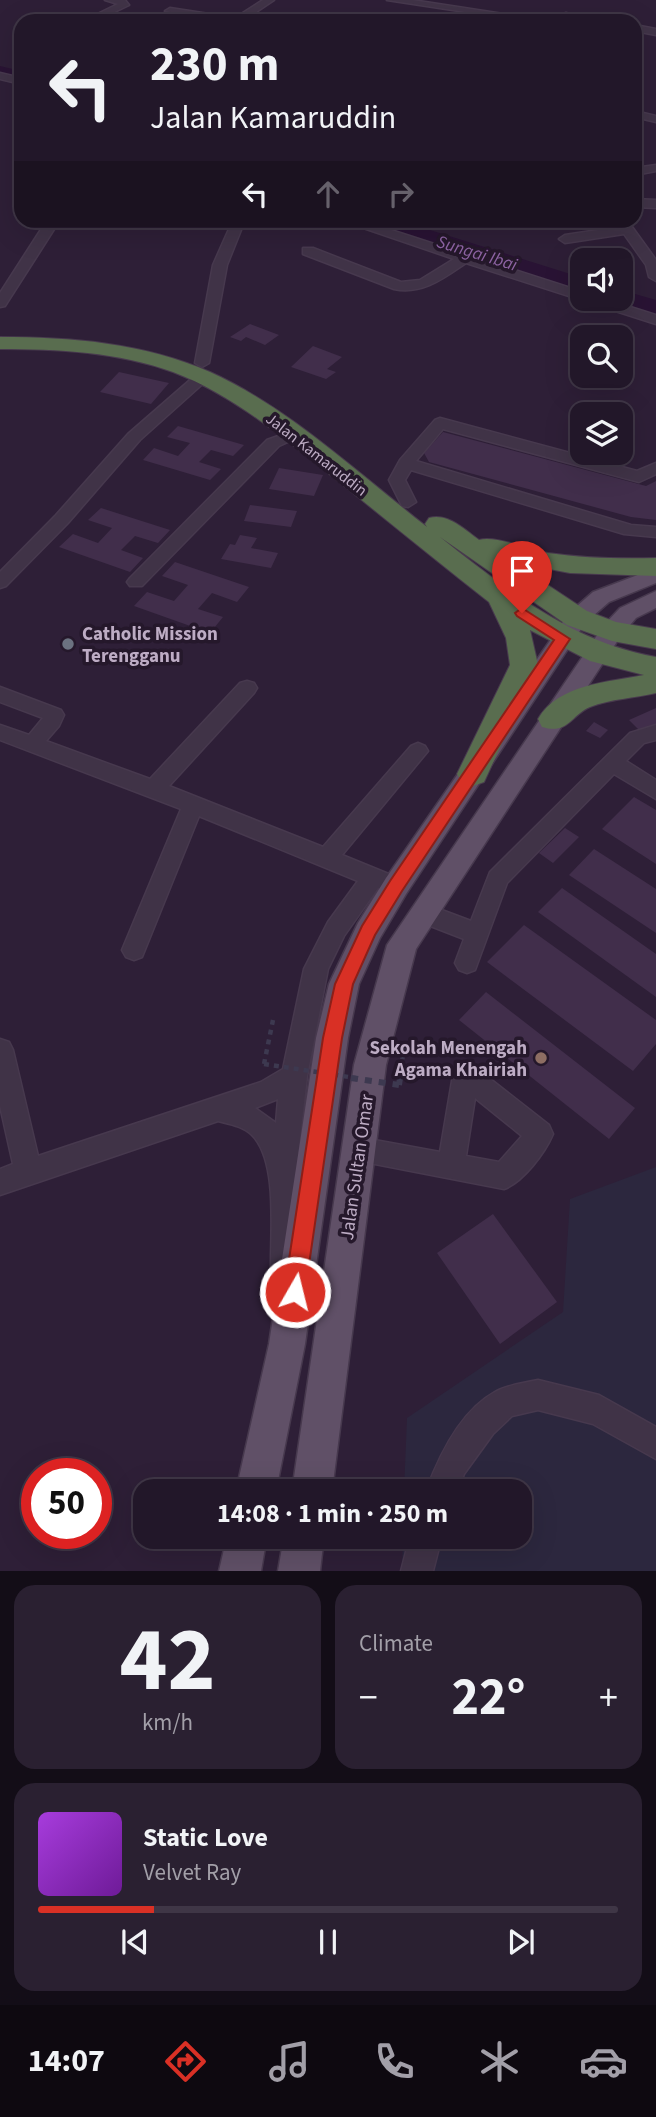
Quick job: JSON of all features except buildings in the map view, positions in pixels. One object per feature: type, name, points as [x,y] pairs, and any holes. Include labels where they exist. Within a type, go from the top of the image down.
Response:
[{"type":"highway","name":"Jalan Kamaruddin","points":[[0,335],[51,335],[140,346],[262,393],[330,441],[570,628]]},
{"type":"highway","name":"Jalan Kamaruddin","points":[[0,343],[76,347],[121,353],[202,370],[295,435],[502,600],[605,642]]},
{"type":"highway","points":[[418,510],[479,543],[512,555],[569,566],[656,567]]},
{"type":"highway","points":[[473,774],[524,665],[520,638],[502,600]]},
{"type":"highway","points":[[605,642],[656,639]]},
{"type":"highway","points":[[605,642],[629,664],[656,667]]},
{"type":"highway","points":[[553,719],[581,698],[656,683]]},
{"type":"main road","points":[[259,1479],[287,1344],[332,1038],[344,984],[368,932],[384,881],[473,774],[570,628],[601,597],[656,575]]},
{"type":"main road","name":"Jalan Sultan Omar","points":[[314,1479],[369,1065],[402,945],[605,642],[628,613],[656,599]]},
{"type":"main road","points":[[240,1571],[244,1549]]},
{"type":"main road","points":[[299,1571],[302,1549]]},
{"type":"street","points":[[104,14],[124,5],[122,2],[110,0]]},
{"type":"street","points":[[248,14],[269,0]]},
{"type":"street","points":[[392,0],[491,14]]},
{"type":"street","points":[[476,12],[488,0]]},
{"type":"street","points":[[170,11],[190,14]]},
{"type":"street","points":[[0,303],[49,228]]},
{"type":"street","points":[[0,582],[62,519],[134,437],[202,370],[220,265],[236,228]]},
{"type":"street","points":[[370,228],[570,293]]},
{"type":"street","points":[[565,239],[611,228]]},
{"type":"street","points":[[625,228],[653,265],[656,277]]},
{"type":"street","points":[[308,251],[399,286],[412,288],[426,284],[463,259]]},
{"type":"street","points":[[628,311],[656,320]]},
{"type":"street","points":[[418,510],[397,480],[406,463],[440,423],[639,477],[656,468]]},
{"type":"street","points":[[135,582],[273,443],[295,435]]},
{"type":"street","points":[[406,463],[630,530],[656,532]]},
{"type":"street","points":[[154,789],[247,688]]},
{"type":"street","points":[[0,694],[54,715],[33,743]]},
{"type":"street","points":[[0,732],[154,789],[384,881],[336,929],[316,969],[293,1076],[283,1173],[287,1344]]},
{"type":"street","points":[[467,963],[498,878],[637,738],[656,732]]},
{"type":"street","points":[[327,858],[418,751]]},
{"type":"street","points":[[613,763],[656,791]]},
{"type":"street","points":[[134,950],[193,805]]},
{"type":"street","points":[[423,914],[477,934]]},
{"type":"street","points":[[0,1050],[28,1172]]},
{"type":"street","points":[[0,1182],[270,1091],[293,1076]]},
{"type":"street","points":[[216,1109],[251,1117],[260,1122],[268,1132],[283,1173]]},
{"type":"street","points":[[358,1150],[451,1166]]},
{"type":"street","points":[[446,1479],[451,1465],[482,1423],[504,1403],[538,1395],[599,1410],[656,1444]]},
{"type":"street","points":[[417,1571],[423,1549]]},
{"type":"path","points":[[273,1020],[264,1064],[399,1085],[405,1040]]},
{"type":"shaded area","points":[[656,1167],[656,1571],[402,1571],[403,1549],[532,1549],[532,1479],[404,1479],[407,1418],[563,1312],[570,1199]]},
{"type":"waterway","name":"Sungai Ibai","points":[[0,72],[14,75]]},
{"type":"waterway","name":"Sungai Ibai","points":[[398,228],[570,282]]},
{"type":"waterway","name":"Sungai Ibai","points":[[633,301],[656,308]]},
{"type":"place","name":"Catholic Mission Terengganu","points":[[68,644]]},
{"type":"place","name":"Sekolah Menengah Agama Khairiah","points":[[541,1058]]},
{"type":"route","points":[[295,1292],[332,1038],[344,984],[368,932],[396,886],[562,639],[522,613]]}]
